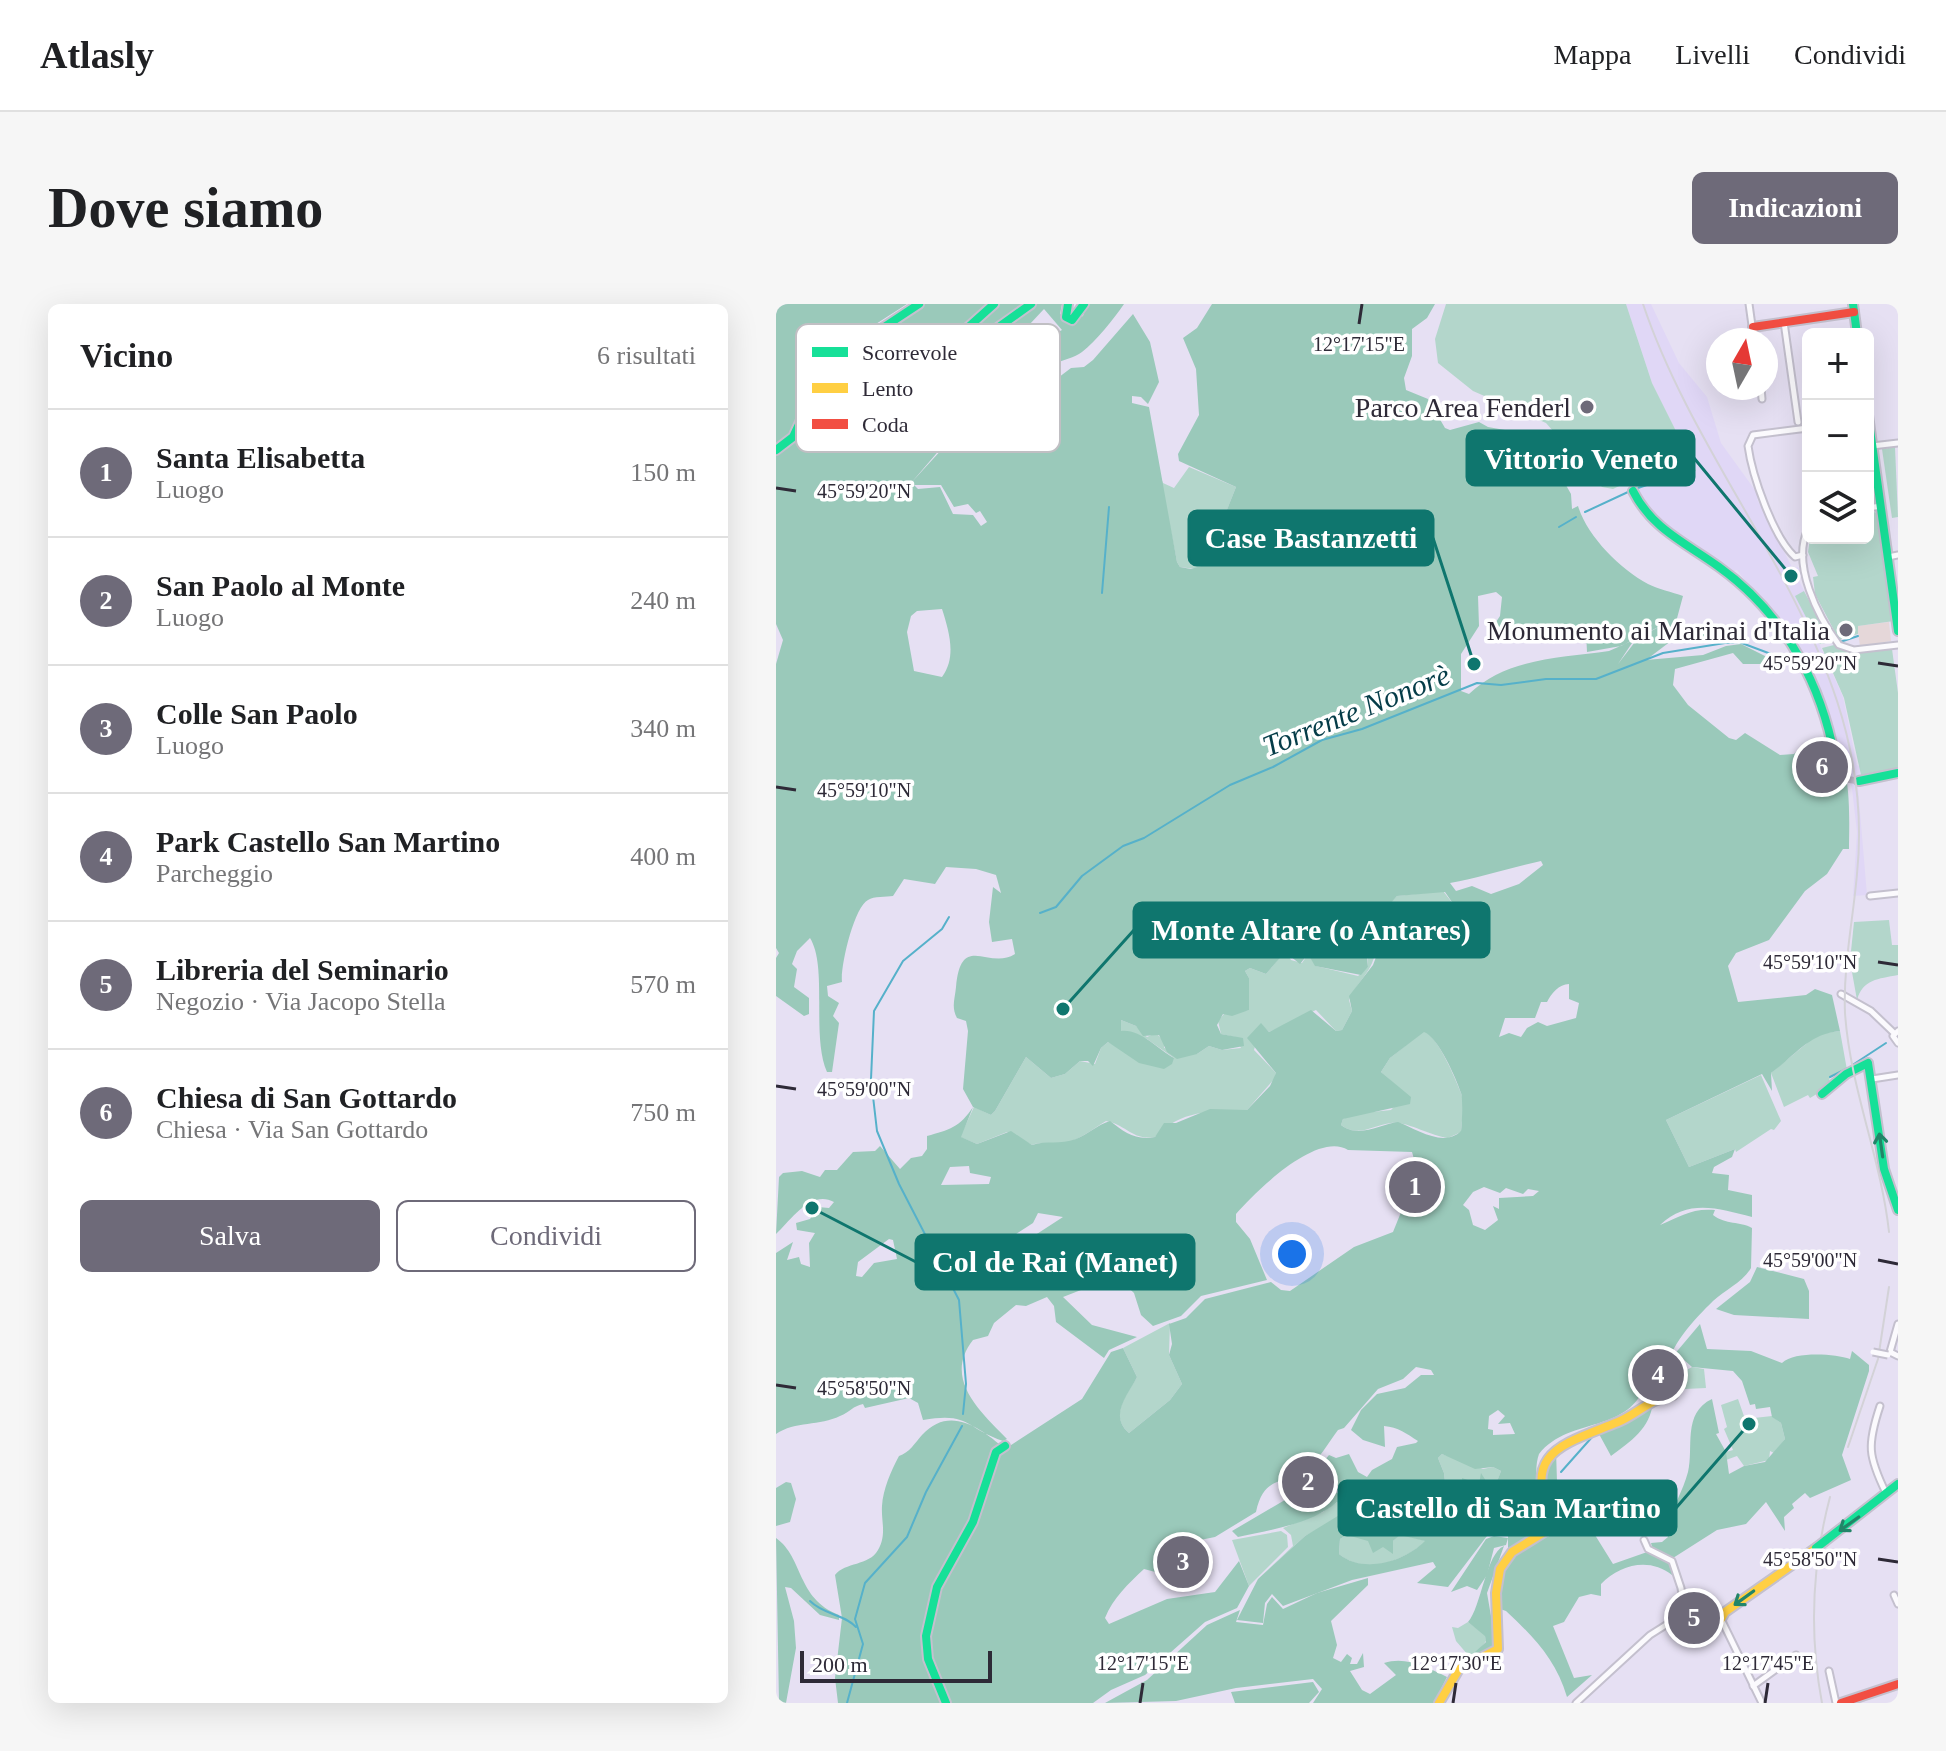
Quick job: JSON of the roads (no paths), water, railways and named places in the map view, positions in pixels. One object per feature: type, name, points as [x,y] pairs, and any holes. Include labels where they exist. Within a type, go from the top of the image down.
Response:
[{"type":"street","points":[[889,324],[919,304]]},
{"type":"street","points":[[972,324],[994,304]]},
{"type":"street","points":[[1003,324],[1031,304]]},
{"type":"street","points":[[1068,304],[1066,317],[1072,320],[1084,304]]},
{"type":"street","points":[[1749,304],[1753,327],[1853,308],[1856,328]]},
{"type":"street","points":[[1784,322],[1798,422]]},
{"type":"street","points":[[1802,429],[1753,435],[1748,439],[1748,450],[1763,496],[1791,554],[1803,555]]},
{"type":"street","points":[[776,450],[793,437],[796,431]]},
{"type":"street","points":[[1874,446],[1898,443]]},
{"type":"street","points":[[1874,459],[1898,631]]},
{"type":"street","points":[[1633,491],[1644,512],[1657,526],[1728,573],[1776,621],[1813,685],[1832,744]]},
{"type":"street","points":[[1874,507],[1881,506]]},
{"type":"street","points":[[1805,544],[1803,555],[1811,592],[1839,645],[1854,650],[1898,645]]},
{"type":"street","points":[[1888,557],[1898,555]]},
{"type":"street","points":[[1859,781],[1898,773]]},
{"type":"street","points":[[1870,896],[1898,893]]},
{"type":"street","points":[[1841,994],[1871,1011],[1896,1032],[1898,1043]]},
{"type":"street","points":[[1822,1094],[1865,1062],[1872,1079],[1884,1169],[1898,1210]]},
{"type":"street","points":[[1872,1079],[1898,1075]]},
{"type":"street","points":[[1898,1324],[1890,1352],[1898,1357]]},
{"type":"street","points":[[1872,1351],[1898,1357]]},
{"type":"street","points":[[1439,1703],[1459,1669],[1498,1649],[1500,1635],[1495,1592],[1508,1556],[1554,1526],[1544,1497],[1543,1463],[1546,1456],[1557,1446],[1624,1419],[1647,1399],[1673,1392],[1671,1376]]},
{"type":"street","points":[[1880,1406],[1869,1440],[1869,1452],[1886,1493]]},
{"type":"street","points":[[946,1703],[925,1649],[937,1587],[973,1522],[996,1452],[1005,1446]]},
{"type":"street","points":[[1576,1703],[1650,1635],[1669,1623],[1721,1619],[1733,1606],[1816,1548],[1898,1484]]},
{"type":"street","points":[[1644,1540],[1648,1549],[1672,1561],[1681,1588],[1686,1621]]},
{"type":"street","points":[[1894,1595],[1898,1604]]},
{"type":"street","points":[[1721,1619],[1760,1701]]},
{"type":"street","points":[[1753,1686],[1796,1655]]},
{"type":"street","points":[[1829,1671],[1838,1703],[1861,1700],[1898,1684]]},
{"type":"waterway","points":[[1638,488],[1670,477],[1692,475]]},
{"type":"waterway","points":[[1585,512],[1628,492]]},
{"type":"waterway","points":[[1102,593],[1109,507]]},
{"type":"waterway","points":[[1559,527],[1576,517]]},
{"type":"waterway","points":[[1840,642],[1858,636]]},
{"type":"waterway","name":"Torrente Nonorè","points":[[1040,913],[1056,907],[1082,876],[1123,846],[1144,838],[1230,785],[1273,767],[1322,740],[1362,729],[1477,683],[1501,685],[1546,679],[1596,679],[1663,653],[1725,643],[1739,642],[1771,654]]},
{"type":"waterway","points":[[949,917],[942,929],[903,961],[874,1011],[871,1079],[877,1131],[899,1184],[959,1300],[966,1384],[963,1414]]},
{"type":"waterway","points":[[1854,1064],[1886,1043]]},
{"type":"waterway","points":[[1830,1077],[1848,1068]]},
{"type":"waterway","points":[[847,1703],[863,1644],[855,1619],[865,1583],[907,1537],[926,1492],[962,1426]]},
{"type":"waterway","points":[[1561,1472],[1593,1436]]},
{"type":"waterway","points":[[810,1601],[856,1627]]},
{"type":"tunnel","points":[[1832,744],[1837,773],[1845,779],[1859,781]]},
{"type":"railway","points":[[1643,304],[1663,356],[1687,405],[1794,600],[1817,649],[1843,722],[1853,765],[1859,830],[1845,978],[1845,1013],[1853,1068],[1889,1232]]},
{"type":"railway","points":[[1848,1447],[1878,1359],[1889,1287]]},
{"type":"railway","points":[[1822,1703],[1815,1651],[1814,1600],[1819,1548],[1830,1497]]},
{"type":"place","name":"Parco Area Fenderl","points":[[1587,407]]},
{"type":"place","name":"Vittorio Veneto","points":[[1791,576]]},
{"type":"place","name":"Monumento ai Marinai d'Italia","points":[[1846,630]]},
{"type":"place","name":"Case Bastanzetti","points":[[1474,664]]},
{"type":"place","name":"Chiesa di San Gottardo","points":[[1822,767]]},
{"type":"place","name":"Monte Altare (o Antares)","points":[[1063,1009]]},
{"type":"place","name":"Santa Elisabetta","points":[[1415,1187]]},
{"type":"place","name":"Col de Rai (Manet)","points":[[812,1208]]},
{"type":"place","name":"Park Castello San Martino","points":[[1658,1375]]},
{"type":"place","name":"Castello di San Martino","points":[[1749,1424]]},
{"type":"place","name":"San Paolo al Monte","points":[[1308,1482]]},
{"type":"place","name":"Colle San Paolo","points":[[1183,1562]]},
{"type":"place","name":"Libreria del Seminario","points":[[1694,1618]]}]
